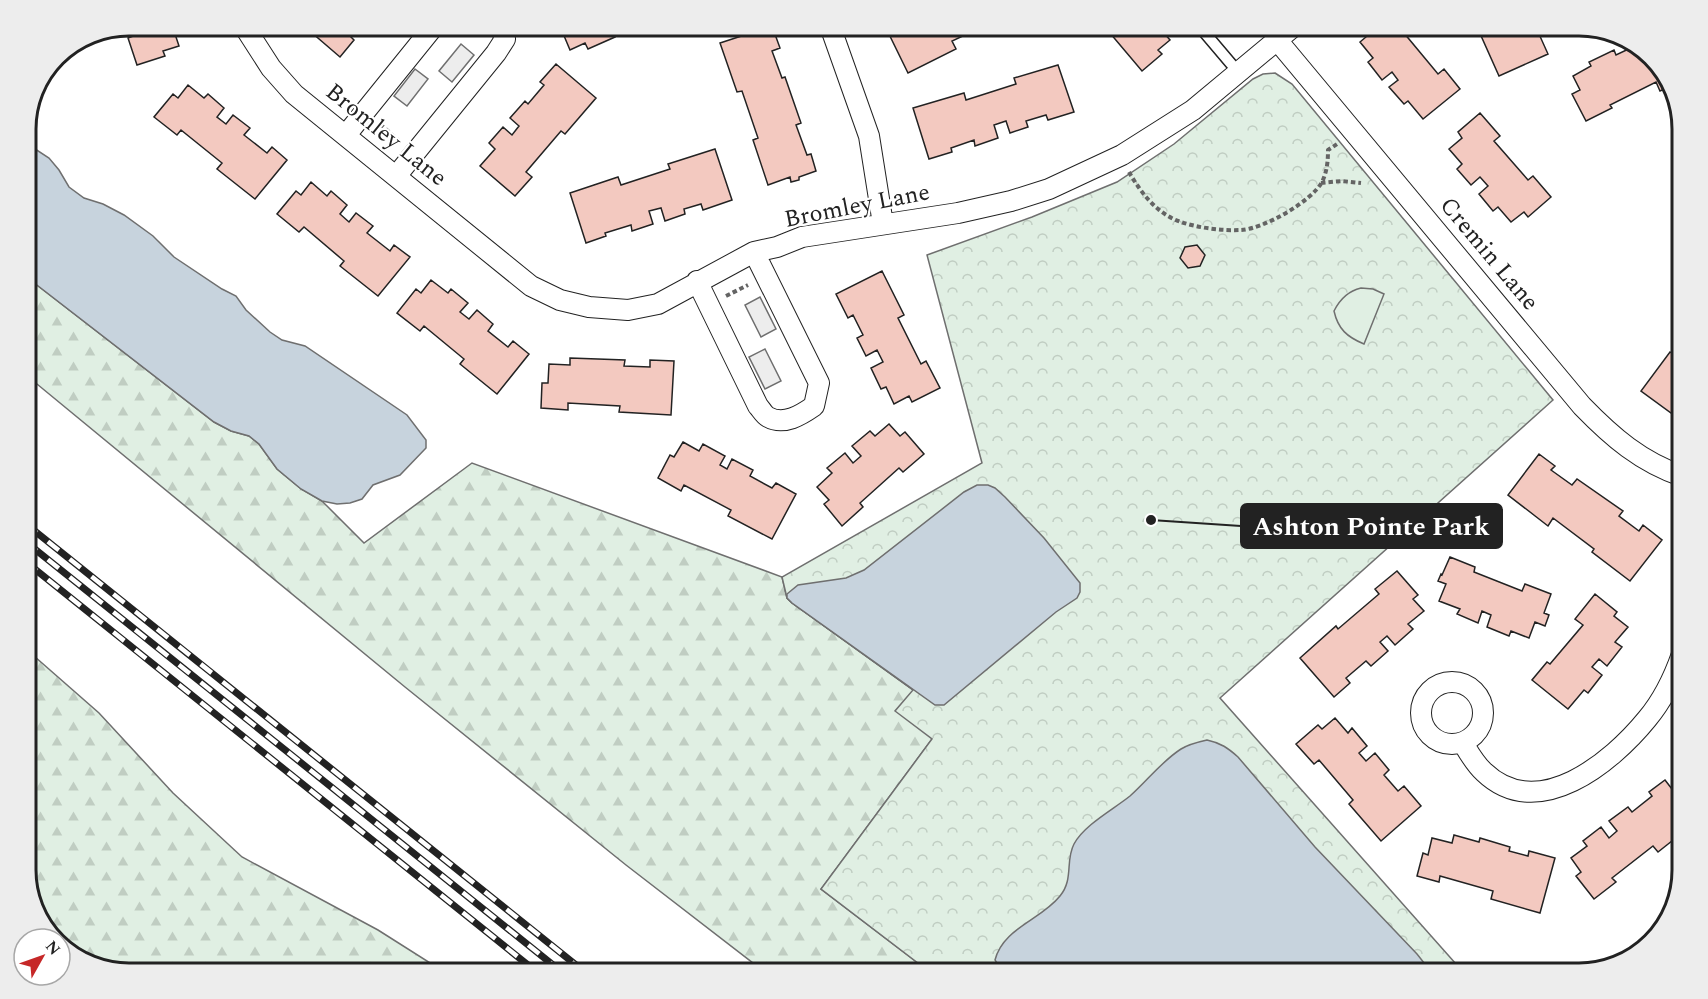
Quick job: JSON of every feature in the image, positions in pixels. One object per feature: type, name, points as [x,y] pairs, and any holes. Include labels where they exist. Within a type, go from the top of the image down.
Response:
[{"type":"street","name":"Bromley Lane","points":[[250,36],[271,68],[294,94],[531,286],[560,300],[589,307],[628,310],[658,304],[754,252],[777,247],[802,237],[958,213],[1011,201],[1049,189],[1119,156],[1193,110],[1282,36]]},
{"type":"street","points":[[346,135],[426,36]]},
{"type":"street","points":[[397,176],[496,53],[505,39],[504,36]]},
{"type":"street","points":[[834,36],[869,136],[884,224]]},
{"type":"street","name":"Cremin Lane","points":[[1277,40],[1582,406],[1626,447],[1672,471]]},
{"type":"street","points":[[697,281],[758,406],[767,417],[781,421],[797,417],[814,406],[819,383],[754,252]]},
{"type":"street","points":[[1463,743],[1474,761],[1486,774],[1521,792],[1547,791],[1568,785],[1624,745],[1642,725],[1666,691],[1672,677]]},
{"type":"lane","points":[[1207,36],[1238,72]]},
{"type":"path","points":[[376,121],[402,143]]},
{"type":"path","points":[[1119,156],[1138,189],[1160,211],[1180,222],[1208,228],[1242,230],[1267,224],[1296,207],[1322,183],[1328,164],[1328,150],[1340,141]]},
{"type":"path","points":[[1322,183],[1361,183]]},
{"type":"path","points":[[720,298],[752,283]]},
{"type":"green space","points":[[1275,73],[1292,84],[1553,400],[1220,698],[1455,963],[918,963],[821,889],[932,739],[895,711],[913,690],[792,603],[787,598],[782,577],[982,463],[927,255],[1032,217],[1117,182],[1174,144],[1253,79],[1263,74]]},
{"type":"green space","points":[[36,284],[214,422],[231,431],[249,436],[259,444],[277,469],[301,489],[322,501],[364,543],[472,463],[782,577],[787,598],[792,603],[913,690],[932,739],[821,889],[918,963],[753,963],[626,865],[405,687],[36,383]]},
{"type":"green space","points":[[1361,288],[1373,289],[1384,294],[1364,344],[1344,332],[1334,311],[1345,296]]},
{"type":"green space","points":[[36,658],[99,713],[173,793],[242,857],[378,930],[430,963],[129,963],[105,960],[82,951],[72,943],[72,927],[56,927],[52,922],[41,900],[36,876]]},
{"type":"shaded area","points":[[461,44],[474,55],[452,82],[439,71]]},
{"type":"shaded area","points":[[415,69],[428,79],[407,106],[394,96]]},
{"type":"shaded area","points":[[36,150],[49,158],[69,187],[84,198],[103,204],[124,215],[153,236],[174,257],[236,296],[246,310],[270,332],[282,340],[305,346],[407,415],[426,440],[426,448],[400,475],[373,485],[362,499],[337,504],[322,501],[301,489],[277,469],[259,444],[249,436],[231,431],[214,422],[36,284]]},
{"type":"shaded area","points":[[760,297],[776,329],[761,337],[745,305]]},
{"type":"shaded area","points":[[765,349],[781,381],[765,389],[749,357]]},
{"type":"shaded area","points":[[977,485],[988,485],[995,488],[1005,497],[1044,538],[1080,583],[1080,592],[1077,598],[1056,612],[944,705],[935,705],[792,603],[787,598],[787,594],[798,585],[846,578],[864,570],[964,492]]},
{"type":"shaded area","points":[[1207,740],[1216,743],[1238,757],[1315,847],[1424,963],[997,963],[995,960],[999,949],[1006,940],[1043,912],[1064,890],[1071,850],[1085,830],[1130,796],[1174,754],[1197,742]]},
{"type":"building","points":[[176,36],[179,46],[163,51],[165,56],[137,65],[128,38]]},
{"type":"building","points":[[316,36],[350,36],[354,40],[340,57]]},
{"type":"building","points":[[564,36],[615,37],[588,49],[585,43],[570,50]]},
{"type":"building","points":[[741,36],[776,36],[780,48],[772,51],[782,78],[785,77],[801,123],[796,125],[807,155],[811,154],[816,171],[799,177],[799,180],[791,182],[790,177],[768,185],[753,140],[758,138],[742,91],[737,92],[720,43]]},
{"type":"building","points":[[890,36],[963,36],[952,41],[956,49],[908,73]]},
{"type":"building","points":[[1112,36],[1167,36],[1170,40],[1158,50],[1162,54],[1142,71]]},
{"type":"building","points":[[1367,36],[1406,36],[1438,74],[1444,69],[1460,89],[1423,119],[1408,101],[1404,104],[1389,87],[1398,80],[1392,72],[1382,80],[1368,62],[1373,58],[1360,42]]},
{"type":"building","points":[[1481,36],[1540,36],[1548,54],[1499,76]]},
{"type":"building","points":[[1628,49],[1636,55],[1653,72],[1663,89],[1660,91],[1656,82],[1610,105],[1612,108],[1586,121],[1572,94],[1580,90],[1573,76],[1591,66],[1589,62],[1614,50],[1616,55]]},
{"type":"building","points":[[556,64],[596,98],[565,134],[561,131],[526,172],[532,177],[515,196],[480,166],[495,149],[489,143],[503,127],[512,135],[519,126],[510,118],[525,101],[528,104],[544,85],[540,82]]},
{"type":"building","points":[[1058,65],[1074,112],[1048,120],[1046,115],[1026,121],[1028,127],[1010,133],[1006,121],[994,125],[998,138],[975,146],[974,140],[951,148],[952,152],[929,159],[913,108],[964,93],[966,100],[1016,84],[1014,78]]},
{"type":"building","points":[[188,85],[204,98],[208,94],[224,108],[217,117],[226,124],[233,115],[250,128],[244,135],[267,153],[272,147],[287,160],[255,199],[217,169],[222,163],[181,130],[177,135],[154,117],[173,94],[178,98]]},
{"type":"building","points":[[1480,113],[1500,136],[1494,141],[1528,180],[1533,176],[1551,197],[1528,217],[1524,212],[1511,222],[1498,207],[1493,211],[1479,194],[1488,186],[1480,177],[1471,185],[1457,169],[1462,164],[1449,149],[1462,138],[1458,132]]},
{"type":"building","points":[[715,149],[732,200],[703,210],[701,204],[684,209],[685,214],[665,221],[661,208],[649,211],[653,224],[632,231],[631,225],[605,233],[606,236],[586,243],[570,193],[618,177],[621,185],[670,169],[668,164]]},
{"type":"building","points":[[311,182],[327,196],[331,191],[347,205],[340,214],[349,222],[356,213],[373,226],[367,233],[390,251],[394,245],[410,257],[378,296],[340,266],[344,261],[304,227],[299,232],[277,214],[296,191],[301,195]]},
{"type":"building","points":[[1197,245],[1205,255],[1200,266],[1188,268],[1180,258],[1185,247]]},
{"type":"building","points":[[882,271],[904,315],[898,318],[921,364],[926,361],[940,388],[912,402],[909,396],[894,404],[886,387],[881,389],[871,368],[883,362],[877,350],[866,356],[857,338],[863,335],[853,315],[848,318],[836,294]]},
{"type":"building","points":[[431,280],[448,293],[451,289],[468,303],[460,312],[469,319],[477,310],[493,324],[488,331],[508,347],[513,341],[529,354],[497,394],[460,364],[464,359],[424,326],[420,331],[397,313],[416,289],[421,293]]},
{"type":"building","points":[[1670,352],[1672,353],[1672,414],[1641,391]]},
{"type":"building","points":[[570,358],[625,360],[624,366],[650,367],[650,360],[674,361],[671,415],[619,412],[620,406],[568,403],[568,410],[541,408],[542,383],[548,383],[549,364],[570,365]]},
{"type":"building","points":[[889,424],[900,436],[905,432],[924,454],[903,472],[899,468],[860,503],[863,507],[842,526],[824,504],[829,500],[817,487],[832,473],[827,468],[845,453],[853,463],[861,456],[852,446],[870,431],[875,436]]},
{"type":"building","points":[[683,442],[699,451],[703,444],[725,456],[720,465],[727,469],[732,459],[753,470],[750,476],[772,488],[776,483],[796,494],[772,539],[728,516],[731,510],[684,485],[681,491],[658,478],[670,455],[674,457]]},
{"type":"building","points":[[1539,454],[1555,466],[1551,470],[1572,485],[1577,479],[1623,511],[1619,516],[1639,531],[1643,525],[1662,540],[1630,581],[1592,552],[1594,549],[1553,518],[1548,526],[1508,495]]},
{"type":"building","points":[[1450,557],[1475,567],[1474,572],[1522,591],[1525,584],[1551,594],[1544,613],[1549,615],[1545,626],[1535,622],[1529,638],[1511,631],[1509,636],[1487,627],[1491,615],[1482,611],[1478,623],[1457,614],[1460,609],[1439,601],[1446,584],[1438,581]]},
{"type":"building","points":[[1397,571],[1418,595],[1413,599],[1424,611],[1408,624],[1413,629],[1395,645],[1387,636],[1380,642],[1388,651],[1371,666],[1366,661],[1346,678],[1350,683],[1334,697],[1300,658],[1336,626],[1338,629],[1379,594],[1375,589]]},
{"type":"building","points":[[1595,594],[1617,612],[1614,616],[1628,627],[1615,642],[1622,647],[1607,666],[1599,659],[1592,667],[1602,675],[1588,693],[1584,690],[1568,709],[1532,680],[1547,662],[1550,664],[1583,625],[1575,619]]},
{"type":"building","points":[[1335,718],[1348,733],[1352,728],[1367,746],[1359,753],[1366,761],[1375,753],[1389,770],[1384,775],[1398,791],[1404,786],[1421,806],[1381,841],[1349,804],[1353,800],[1319,760],[1314,764],[1296,744],[1318,725],[1322,729]]},
{"type":"building","points":[[1665,780],[1672,789],[1672,841],[1658,852],[1653,846],[1612,878],[1616,882],[1594,899],[1576,876],[1581,872],[1571,858],[1587,846],[1583,841],[1601,827],[1609,838],[1617,831],[1609,821],[1628,807],[1632,812],[1652,796],[1649,792]]},
{"type":"building","points":[[1454,835],[1479,842],[1480,838],[1510,847],[1509,851],[1528,856],[1529,851],[1555,858],[1540,913],[1491,899],[1493,891],[1440,876],[1439,882],[1417,876],[1423,853],[1428,855],[1432,838],[1452,843]]},
{"type":"railway","points":[[36,532],[574,963]]},
{"type":"railway","points":[[36,550],[551,963]]},
{"type":"railway","points":[[36,570],[526,963]]},
{"type":"place","name":"Ashton Pointe Park","points":[[1151,520]]}]
